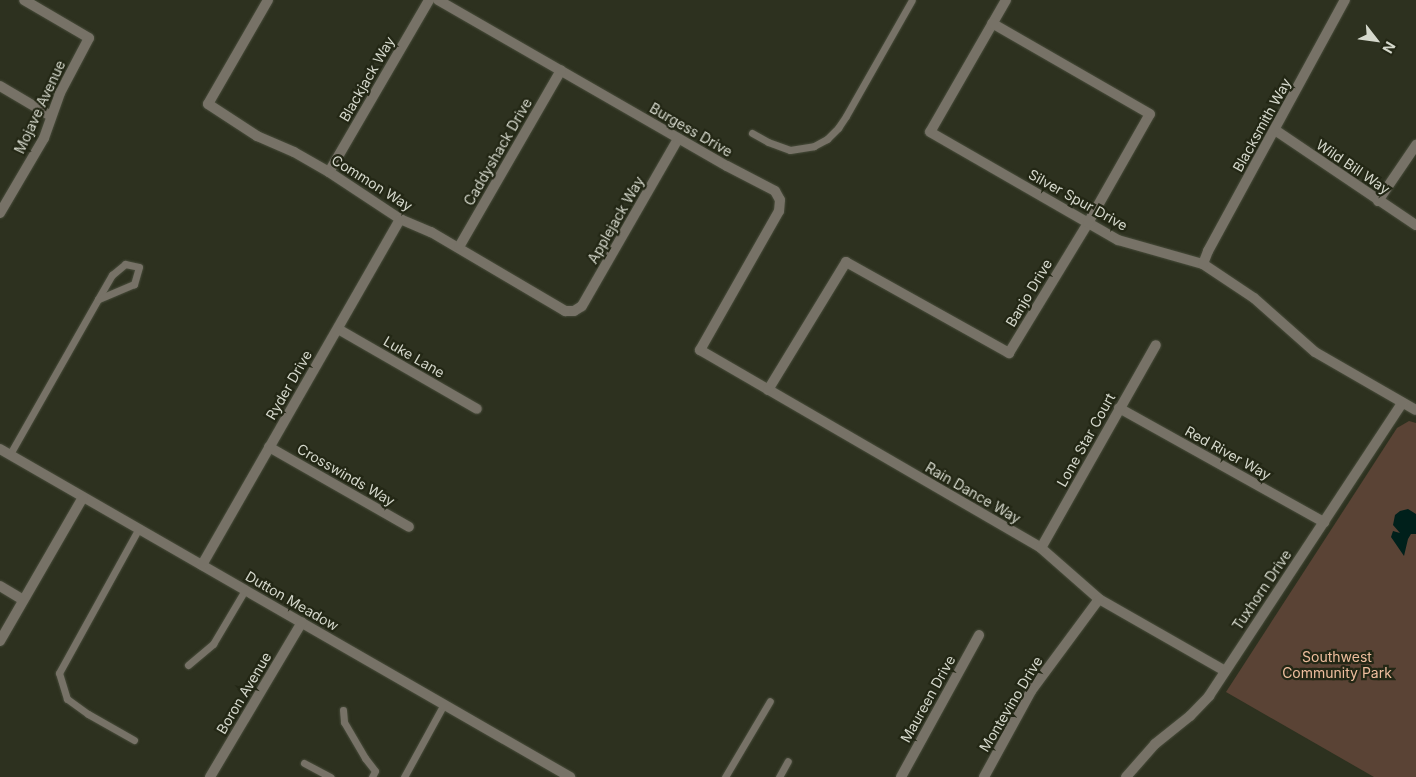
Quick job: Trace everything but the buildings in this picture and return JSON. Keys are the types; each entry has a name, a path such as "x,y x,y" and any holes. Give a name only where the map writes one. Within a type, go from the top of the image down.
{"street":[{"name":"Mojave Avenue","path":"0,213 44,138 60,93 89,38 24,0"},
{"name":"Common Way","path":"268,0 208,104 257,136 294,152 330,172 400,219 432,232 556,308 574,311"},
{"name":"Blackjack Way","path":"330,172 429,0"},
{"name":"Burgess Drive","path":"438,0 678,139 768,186 774,191 780,200 779,212 774,223 700,350"},
{"path":"992,23 1006,0"},
{"name":"Blacksmith Way","path":"1203,264 1208,251 1345,0"},
{"name":"Silver Spur Drive","path":"992,23 930,132 1118,240 1203,264 1254,298 1315,352 1416,410"},
{"name":"Banjo Drive","path":"768,390 846,262 1009,353 1088,223 1150,114 992,23"},
{"name":"Caddyshack Drive","path":"459,248 561,70"},
{"path":"0,86 51,116"},
{"name":"Wild Bill Way","path":"1275,130 1416,225"},
{"name":"Applejack Way","path":"574,311 582,306 678,139"},
{"path":"1378,201 1416,145"},
{"name":"Ryder Drive","path":"202,565 400,219"},
{"name":"Luke Lane","path":"338,329 477,409"},
{"name":"Lone Star Court","path":"1041,548 1156,345"},
{"name":"Rain Dance Way","path":"700,350 1041,548 1099,599 1225,671"},
{"name":"Tuxhorn Drive","path":"1126,777 1155,744 1190,716 1209,696 1402,403"},
{"name":"Red River Way","path":"1119,408 1324,522"},
{"name":"Crosswinds Way","path":"269,447 409,527"},
{"name":"Dutton Meadow","path":"0,449 567,776"},
{"path":"0,641 83,496"},
{"path":"0,586 23,600"},
{"name":"Montevino Drive","path":"984,777 1032,690 1099,599"},
{"name":"Boron Avenue","path":"210,777 302,622"},
{"name":"Maureen Drive","path":"901,777 980,635"}],"lane":[{"path":"752,133 768,142 790,150 814,146 838,128 873,61 912,0"},
{"path":"10,454 98,299 112,275 125,264 139,267 134,284 98,299"},
{"path":"134,740 88,714 67,699 59,673 139,528"},
{"path":"188,665 213,644 245,590"},
{"path":"725,777 770,700"},
{"path":"404,777 444,704"},
{"path":"343,710 344,722 364,758 375,771 372,777"},
{"path":"779,777 788,761"},
{"path":"304,763 330,777"}],"green space":[{"name":"Southwest Community Park","path":"1409,421 1416,423 1416,777 1374,777 1226,692 1397,428"}],"water":[{"path":"1408,509 1416,514 1416,534 1411,534 1408,539 1404,556 1391,537 1393,531 1400,533 1393,525 1395,515 1400,511"}]}
